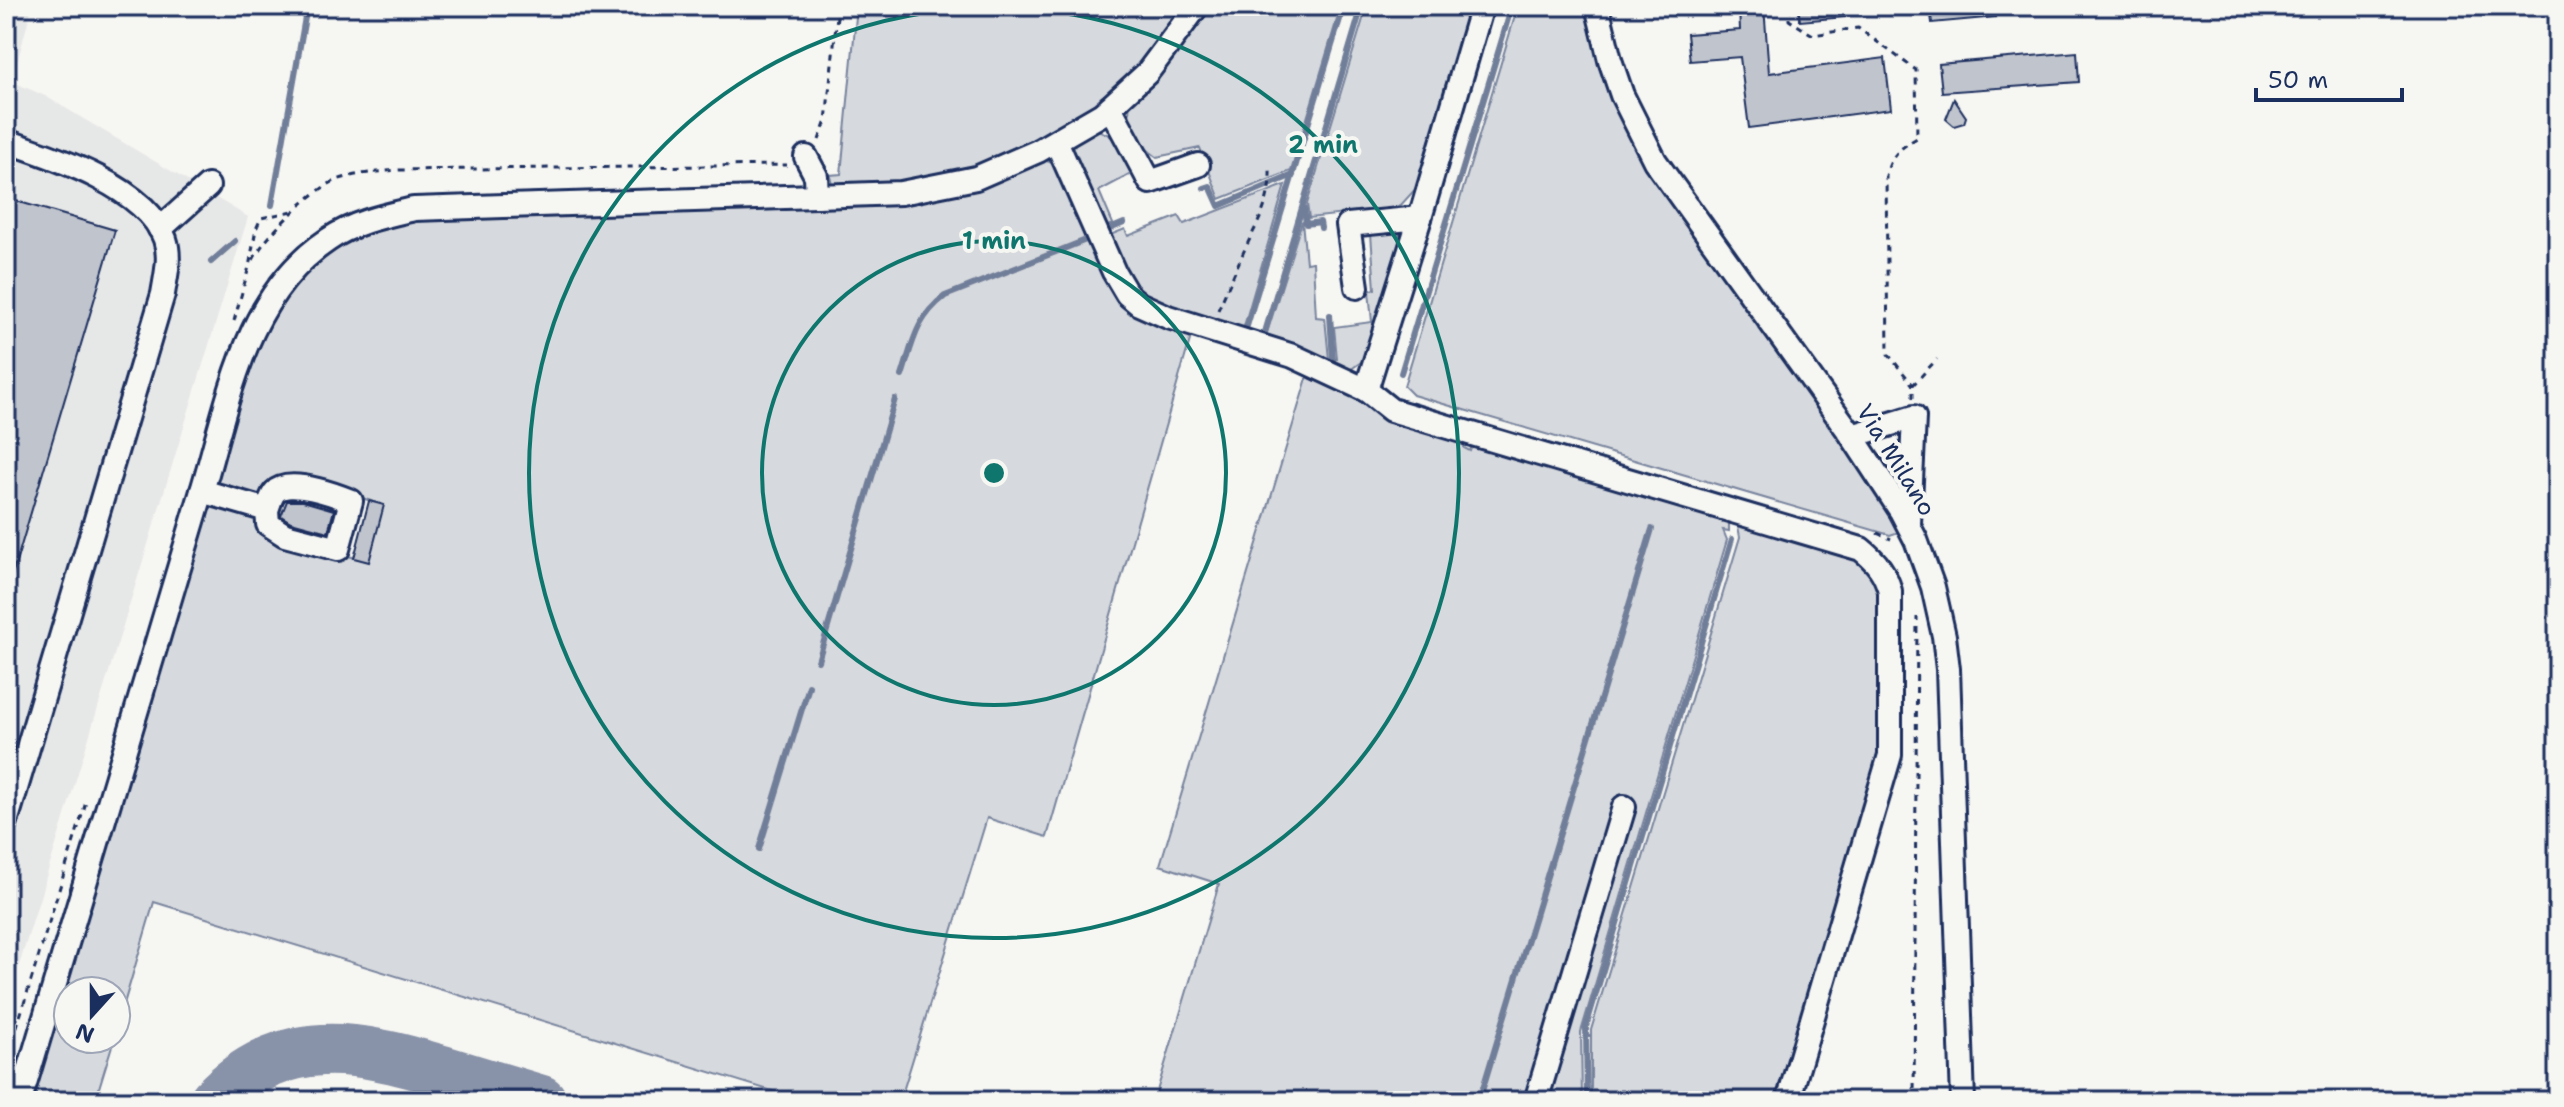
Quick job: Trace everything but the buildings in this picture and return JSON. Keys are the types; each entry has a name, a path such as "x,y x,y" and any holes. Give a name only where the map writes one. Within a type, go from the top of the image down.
{"street":[{"path":"20,1101 241,358 250,333 288,273 329,239 376,217 414,209 901,193 942,186 1007,166 1056,141 1110,107 1147,73 1197,6"},
{"path":"1366,390 1482,6"},
{"name":"Via Milano","path":"1597,6 1622,95 1655,161 1852,436 1909,525 1925,564 1937,603 1948,669 1963,1101"},
{"path":"1110,107 1150,182 1198,165"},
{"path":"6,141 86,172 134,199 160,229 166,242 168,263 163,294 6,822"},
{"path":"1056,141 1114,272 1127,294 1139,304 1168,317 1293,356 1366,390 1391,410 1861,549 1885,574 1890,591 1890,755 1788,1101"},
{"path":"806,157 816,176 817,196"},
{"path":"160,229 208,186"},
{"path":"1357,287 1348,225 1420,218"},
{"path":"1852,436 1914,417 1909,525"},
{"path":"202,491 267,510"},
{"path":"1536,1101 1624,807"}],"path":[{"path":"293,211 261,218 249,267 259,248 293,211 335,181 361,174 399,170 793,165 814,151 826,121 838,6"},
{"path":"1789,6 1789,20 1813,35 1858,28 1916,70 1917,138 1901,148 1889,161 1886,176 1888,354 1913,385 1914,417"},
{"path":"1210,329 1246,247 1262,220 1269,194 1270,168"},
{"path":"1913,385 1937,359"},
{"path":"1874,532 1889,536 1896,548"},
{"path":"1914,1101 1917,615"}],"shaded area":[{"path":"6,6 32,6 14,74 6,71"},
{"path":"857,6 1190,6 1183,19 1111,98 1044,140 964,174 911,184 833,189 830,175 841,174"},
{"path":"1207,6 1341,6 1291,171 1220,199 1200,148 1157,157 1135,133 1129,110 1130,102"},
{"path":"1367,6 1473,6 1419,185 1401,205 1390,209 1309,218 1307,204"},
{"path":"1518,6 1589,6 1604,64 1891,511 1899,532 1890,535 1413,395 1404,386"},
{"path":"6,79 45,96 248,217 6,1008"},
{"path":"1093,129 1115,139 1133,173 1099,191 1113,224 1102,228 1073,160 1077,141"},
{"path":"1044,160 1055,164 1107,269 1192,333 1047,837 987,818 900,1101 805,1101 154,902 132,977 65,975 205,509 218,502 243,508 261,521 260,534 368,561 383,505 323,485 274,478 264,500 218,486 213,476 240,385 264,327 299,275 322,253 394,220 881,202"},
{"path":"1285,185 1242,333 1165,311 1132,290 1105,237 1125,229 1128,236 1179,216 1184,224"},
{"path":"1302,221 1306,263 1313,262 1316,317 1325,318 1329,359 1337,359 1334,327 1372,322 1369,291 1375,289 1371,234 1376,229 1397,230 1402,242 1368,357 1350,370 1339,370 1260,338 1261,331 1267,333"},
{"path":"1310,368 1359,402 1467,436 1464,448 1470,451 1474,440 1724,515 1729,523 1729,531 1723,530 1727,540 1581,1032 1582,1101 1154,1101 1219,884 1160,865"},
{"path":"1737,520 1830,546 1862,560 1874,571 1882,603 1880,757 1780,1101 1591,1101 1591,1030 1740,537"},
{"path":"52,1018 52,1055 109,1055 95,1101 27,1101"}],"waterway":[{"path":"272,205 307,6"},
{"path":"1247,326 1344,6"},
{"path":"1265,332 1362,6"},
{"path":"1401,373 1512,6"},
{"path":"1204,188 1210,186 1219,206 1293,175"},
{"path":"1304,208 1306,224 1320,222 1321,228"},
{"path":"1105,231 1124,223"},
{"path":"902,376 922,322 945,296 1091,238"},
{"path":"211,262 235,241"},
{"path":"1330,315 1333,360"},
{"path":"818,661 895,399"},
{"path":"1479,1101 1652,529"},
{"path":"1587,1101 1586,1027 1732,539"},
{"path":"759,849 809,686"}],"taxiway":[{"path":"215,1101 241,1078 267,1063 322,1050 381,1055 541,1101"}]}
